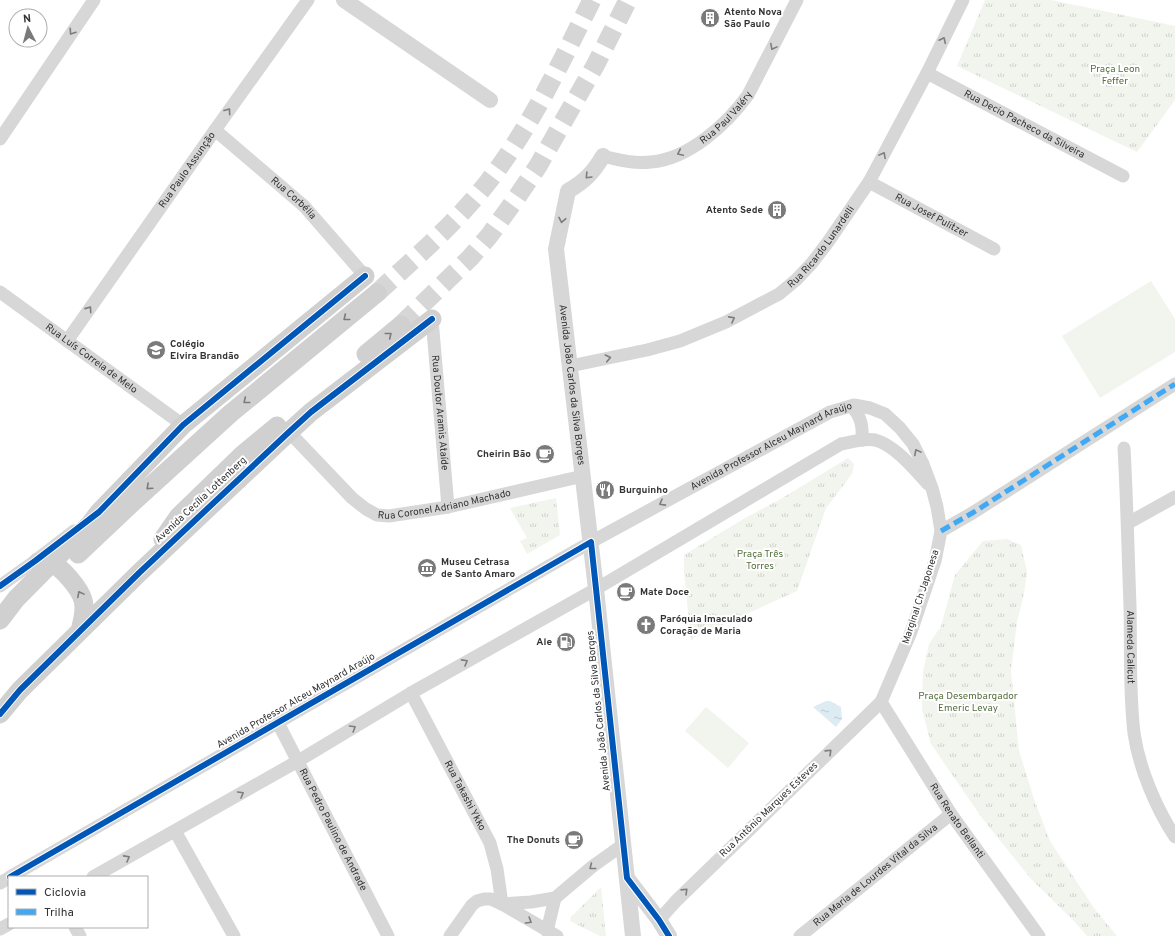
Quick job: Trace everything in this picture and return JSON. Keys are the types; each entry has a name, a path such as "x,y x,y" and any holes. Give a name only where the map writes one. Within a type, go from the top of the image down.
{"main road":[{"path":"0,620 16,599 48,564 90,524 99,512 183,425 365,276"},
{"path":"48,564 68,562 231,413 376,293"},
{"name":"Avenida Cecília Lottenberg","path":"0,714 20,690 139,573 310,412 432,318"},
{"path":"139,573 179,516 242,455 401,325"},
{"path":"48,564 71,580 84,601 84,614 80,631"}],"street":[{"path":"0,139 94,0"},
{"name":"Rua Paulo Assunção","path":"67,341 308,0"},
{"path":"344,0 490,100"},
{"name":"Rua Paul Valéry","path":"603,156 634,163 653,162 671,158 690,149 706,138 738,109 748,95 797,0"},
{"name":"Rua Ricardo Lunardelli","path":"570,366 647,350 680,340 726,322 779,294 796,280 812,263 828,242 869,182 963,0"},
{"name":"Rua Decio Pacheco da Silveira","path":"926,73 1123,176"},
{"name":"Rua Corbélia","path":"215,130 304,206 365,276"},
{"name":"Avenida João Carlos da Silva Borges","path":"603,156 594,170 582,182 568,191 556,249 591,542 633,936"},
{"name":"Rua Josef Pulitzer","path":"869,182 994,249"},
{"name":"Rua Luís Correia de Melo","path":"0,292 183,425"},
{"name":"Rua Doutor Aramis Ataíde","path":"432,318 448,507"},
{"path":"942,531 1175,384"},
{"path":"851,406 860,417 863,432 862,440"},
{"name":"Avenida Professor Alceu Maynard Araújo","path":"12,876 591,542 830,412 851,406 870,408 885,414 913,444 923,464 932,488"},
{"name":"Rua Coronel Adriano Machado","path":"289,432 352,498 366,509 377,515 389,516 448,507 583,476"},
{"path":"895,451 907,437"},
{"path":"96,876 298,761 411,692 596,589 841,444 862,440 876,440 895,451 932,488"},
{"name":"Alameda Calicut","path":"1124,448 1128,523 1134,734 1144,773 1162,818 1175,837"},
{"name":"Marginal Ch Japonesa","path":"881,702 911,632 935,561 942,531 932,488"},
{"path":"1128,523 1175,497"},
{"path":"0,586 48,564"},
{"name":"Rua Takashi Ykko","path":"411,692 490,843 497,869 502,904"},
{"name":"Rua Renato Bellanti","path":"881,702 951,814 1038,936"},
{"name":"Rua Antônio Marques Esteves","path":"659,920 676,901 881,702"},
{"name":"Rua Pedro Paulino de Andrade","path":"278,723 388,936"},
{"name":"Rua Maria de Lourdes Vital da Silva","path":"800,936 951,814"},
{"path":"175,831 234,936"},
{"path":"502,904 531,902 554,898 593,866 624,844"},
{"path":"627,878 659,920 669,936"},
{"path":"450,936 472,905 477,901 484,899 491,899 502,904 552,933 554,898"}],"green space":[{"name":"Praça Leon Feffer","path":"985,0 1051,0 1175,26 1175,100 1137,152 957,66"},
{"path":"1151,281 1175,319 1175,352 1100,398 1062,336"},
{"name":"Praça Três Torres","path":"848,458 854,464 852,474 826,508 797,591 695,637 691,641 684,572 684,555"},
{"path":"556,498 560,535 527,554 520,541 527,538 510,508"},
{"name":"Praça Desembargador Emeric Levay","path":"1007,539 1021,545 1027,572 1024,594 1017,622 1011,671 1019,751 1034,799 1050,841 1094,908 1117,936 1087,936 1073,920 1031,879 982,818 931,744 922,709 923,672 929,644 941,626 955,575 983,541"},
{"path":"706,707 749,743 728,768 685,731"},
{"path":"601,887 606,936 600,936 570,921 571,917"}],"water":[{"path":"826,701 830,701 841,707 842,719 836,727 813,707"}],"tunnel":[{"path":"377,293 435,240 462,212 476,197 504,161 532,117 592,0"},
{"path":"401,325 470,258 489,236 515,200 538,166 596,64 628,0"}],"marked path":[{"path":"941,531 974,512 1175,384"}],"cycle path":[{"path":"0,586 99,512 183,425 365,276"},
{"path":"0,714 20,690 139,573 289,432 311,412 432,319"},
{"path":"12,876 591,542 627,878 659,920 669,936"}],"place":[{"name":"Atento Nova São Paulo","path":"710,18"},
{"name":"Atento Sede","path":"777,210"},
{"name":"Colégio Elvira Brandão","path":"156,350"},
{"name":"Cheirin Bão","path":"545,454"},
{"name":"Burguinho","path":"605,490"},
{"name":"Museu Cetrasa de Santo Amaro","path":"427,568"},
{"name":"Mate Doce","path":"626,592"},
{"name":"Paróquia Imaculado Coração de Maria","path":"646,625"},
{"name":"Ale","path":"566,642"},
{"name":"The Donuts","path":"574,840"}]}
